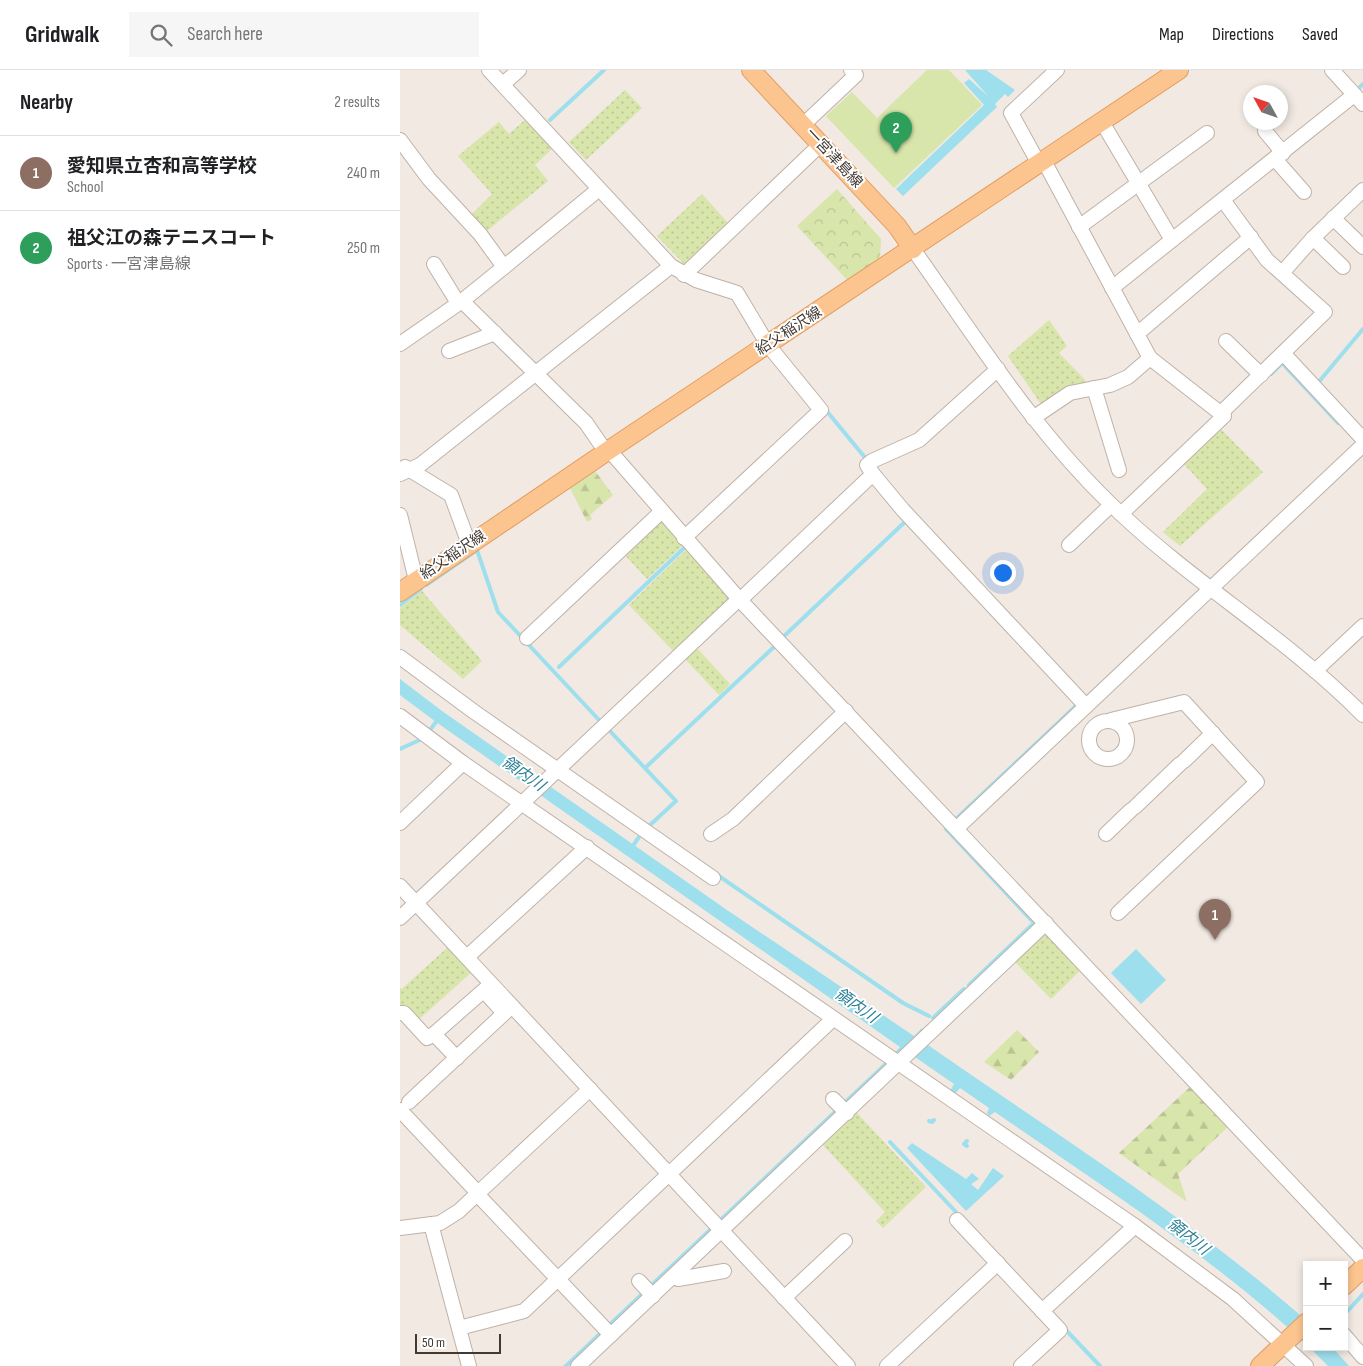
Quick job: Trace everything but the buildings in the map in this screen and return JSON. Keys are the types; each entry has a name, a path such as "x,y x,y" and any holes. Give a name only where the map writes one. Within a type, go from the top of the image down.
{"main road":[{"name":"一宮津島線","path":"751,70 897,226 913,249"},
{"name":"給父稲沢線","path":"400,592 607,451 1180,70"},
{"path":"1348,1282 1363,1268"},
{"path":"1260,1366 1303,1326"}],"street":[{"path":"489,70 671,266 684,274 737,293 768,345 821,410 684,538"},
{"path":"503,84 519,70"},
{"path":"803,125 856,75 851,70"},
{"path":"1058,70 1011,113 1080,227 1150,358 1224,416 1116,510 1069,545"},
{"path":"1112,288 1279,156 1359,100 1332,70"},
{"path":"1102,122 1172,240"},
{"path":"1265,131 1279,156 1304,192"},
{"path":"1080,227 1206,133"},
{"path":"400,140 429,179 480,234 504,266"},
{"path":"684,274 821,144"},
{"path":"400,344 460,302 599,189"},
{"path":"1282,274 1313,238 1363,190"},
{"path":"1221,414 1325,312 1267,260 1223,200"},
{"path":"1334,218 1363,246"},
{"path":"1137,334 1250,237"},
{"path":"1313,238 1342,267"},
{"path":"913,249 1033,418 1069,461 1116,510 1158,548 1258,623 1363,715"},
{"path":"434,264 460,302 537,373 586,423 607,451 739,599 1363,1260"},
{"path":"403,469 420,465 671,266"},
{"path":"449,351 495,333"},
{"path":"1226,341 1260,375"},
{"path":"1283,353 1363,439"},
{"path":"1033,418 1070,393 1110,384 1128,377 1150,358"},
{"path":"998,369 918,440 867,465 903,510 1084,708 1096,724"},
{"path":"1094,388 1120,470"},
{"path":"957,828 1363,445"},
{"path":"403,469 451,495 473,542"},
{"path":"400,918 603,728 606,722 873,474"},
{"path":"450,484 459,490 473,542"},
{"path":"527,638 662,512"},
{"path":"400,515 403,535 416,580"},
{"path":"1315,671 1363,626"},
{"path":"400,657 556,770 713,878"},
{"path":"1111,720 1124,730 1127,740 1124,751 1110,759 1099,757 1091,750 1089,734 1096,724 1111,720 1184,702 1257,782 1118,913"},
{"path":"711,834 733,819 846,711"},
{"path":"400,716 463,763 523,802 833,1019 1135,1226 1233,1299 1306,1366"},
{"path":"1106,834 1213,733"},
{"path":"400,823 463,763"},
{"path":"466,957 587,847"},
{"path":"400,886 466,957 487,987 508,1010 590,1089 848,1366"},
{"path":"584,1364 607,1331 646,1289 675,1275 718,1226 841,1106 899,1063 1046,923"},
{"path":"400,1013 404,1013 427,1038 487,987"},
{"path":"508,1010 404,1106 478,1193 607,1331"},
{"path":"459,1328 524,1311 833,1019"},
{"path":"434,1034 457,1058"},
{"path":"400,1228 440,1223 459,1211 590,1089"},
{"path":"957,1220 1060,1330 1021,1366"},
{"path":"431,1224 469,1366"},
{"path":"1042,1311 1135,1226"},
{"path":"784,1298 845,1241"},
{"path":"887,1366 998,1263"},
{"path":"675,1275 678,1279 724,1271"},
{"path":"1348,1340 1363,1357"}],"green space":[{"path":"927,70 949,70 982,105 894,188 826,116 852,92 877,118"},
{"path":"625,90 642,108 586,160 569,142"},
{"path":"528,117 555,146 535,165 548,181 483,234 468,218 492,194 458,156 499,122 509,134"},
{"path":"837,189 881,239 880,259 848,281 797,226"},
{"path":"702,194 729,224 685,265 657,236"},
{"path":"1049,320 1067,346 1059,353 1090,385 1043,407 1008,356"},
{"path":"1219,427 1263,472 1180,546 1163,532 1207,489 1182,462"},
{"path":"595,471 613,495 590,515 592,519 587,522 570,488"},
{"path":"660,518 683,545 647,579 622,552"},
{"path":"687,549 733,598 675,653 629,605"},
{"path":"422,591 482,661 463,679 400,625 400,608"},
{"path":"696,647 730,684 719,695 684,658"},
{"path":"1048,932 1083,968 1051,999 1014,961 1042,933"},
{"path":"449,946 473,971 416,1022 400,1011 400,988 402,989"},
{"path":"1017,1030 1039,1052 1011,1080 984,1062"},
{"path":"1192,1085 1230,1125 1178,1174 1187,1202 1119,1153"},
{"path":"856,1112 926,1187 883,1228 876,1221 885,1212 822,1144"}],"water":[{"path":"965,70 986,70 1015,90 1008,97 1005,94 995,104 997,107 903,196 896,189 984,105 964,83 969,79 989,97"},
{"name":"領内川","path":"400,679 442,711 727,910 914,1036 922,1028 925,1043 1168,1211 1262,1283 1303,1318 1303,1341 1233,1281 1155,1223 995,1112 989,1116 987,1113 989,1108 960,1088 953,1096 949,1093 954,1084 912,1055 896,1057 893,1054 900,1047 400,695"},
{"path":"1136,949 1166,980 1141,1004 1111,973"},
{"path":"885,1062 888,1065 569,1366 563,1366"},
{"path":"912,1143 966,1179 972,1173 979,1179 971,1184 978,1190 993,1168 1004,1176 966,1211 907,1148"},
{"path":"1313,1351 1336,1351 1349,1366 1328,1366"}],"waterway":[{"path":"550,120 604,70"},
{"path":"1358,89 1363,84"},
{"path":"1317,384 1363,329"},
{"path":"1271,374 1282,363 1338,423"},
{"path":"825,409 867,460"},
{"path":"782,638 907,520"},
{"path":"559,667 684,548"},
{"path":"426,585 477,550 498,612 600,721"},
{"path":"400,605 421,589"},
{"path":"645,768 776,645"},
{"path":"957,818 1078,704"},
{"path":"430,730 439,718"},
{"path":"608,729 676,801 650,825"},
{"path":"400,749 422,739"},
{"path":"946,829 1034,923 969,985"},
{"path":"632,847 639,837"},
{"path":"716,874 903,1003 929,1016"},
{"path":"933,1018 964,989"},
{"path":"929,1121 932,1122 934,1120"},
{"path":"967,1141 964,1144 967,1146"},
{"path":"890,1142 956,1212"},
{"path":"1348,1311 1363,1294"},
{"path":"1064,1328 1100,1366"}],"place":[{"name":"祖父江の森テニスコート","path":"896,153"},
{"name":"愛知県立杏和高等学校","path":"1215,940"}]}
